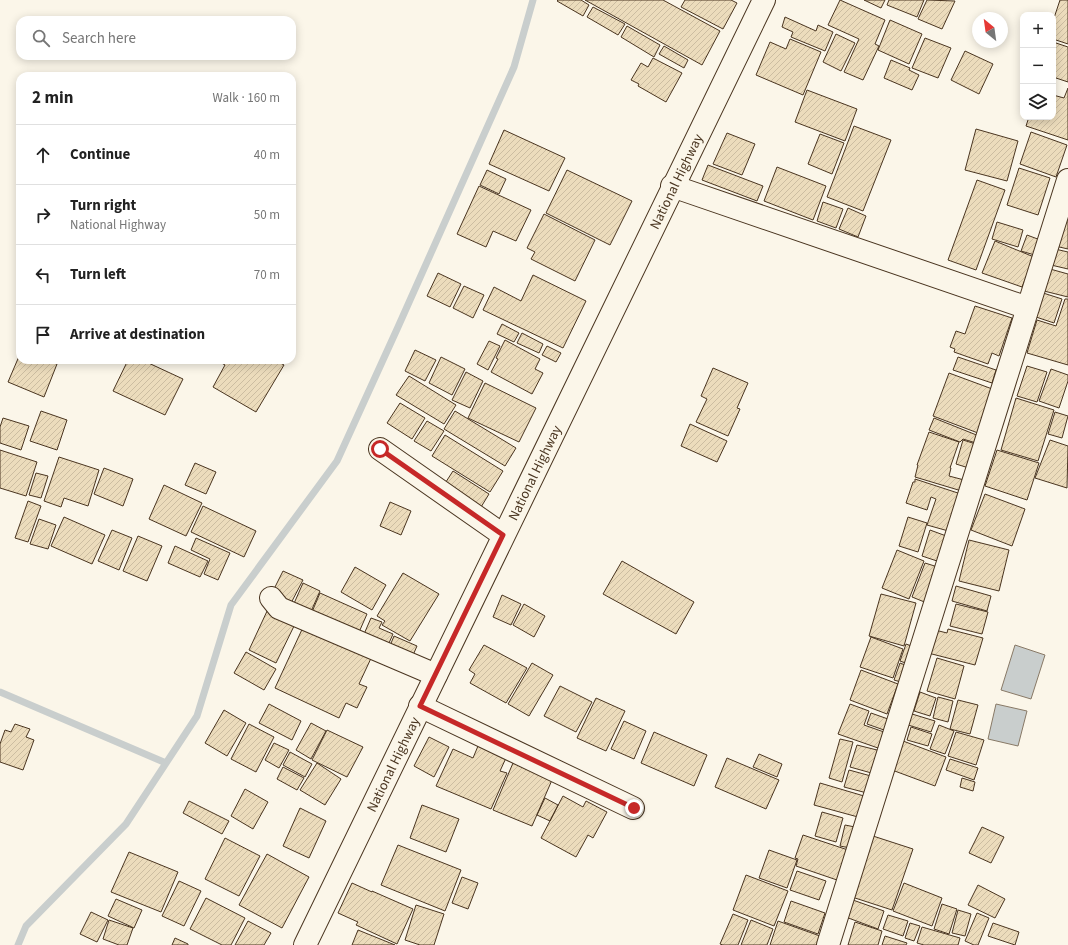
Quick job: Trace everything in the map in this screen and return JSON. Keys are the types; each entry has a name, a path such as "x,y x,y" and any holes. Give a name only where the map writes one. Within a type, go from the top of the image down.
{"street":[{"name":"National Highway","path":"305,945 672,186 764,0"},
{"path":"828,945 1068,180"},
{"path":"672,186 1028,308"},
{"path":"380,449 503,535"},
{"path":"270,598 279,608 436,676"},
{"path":"420,706 634,808"}],"shaded area":[{"path":"1015,645 1045,655 1031,699 1001,690"},
{"path":"996,704 1027,711 1018,746 988,739"}],"building":[{"path":"581,0 589,5 583,16 557,1"},
{"path":"585,0 663,0 720,31 702,65"},
{"path":"685,0 731,0 737,3 723,29 681,7"},
{"path":"840,0 885,20 875,44 879,46 863,80 844,72 859,39 828,25"},
{"path":"864,0 885,0 881,8"},
{"path":"889,0 924,0 917,17 887,5"},
{"path":"927,0 955,1 942,29 918,19"},
{"path":"1060,0 1068,0 1068,44 1056,40 1056,12"},
{"path":"593,7 625,24 618,35 587,17"},
{"path":"785,17 816,31 818,25 833,32 825,51 791,37 793,32 782,27"},
{"path":"890,20 922,34 909,64 878,50"},
{"path":"627,26 660,45 654,57 621,37"},
{"path":"836,34 855,43 841,71 823,62"},
{"path":"925,38 951,48 938,78 912,68"},
{"path":"790,39 821,52 803,95 756,75 770,42 786,49"},
{"path":"1056,43 1068,47 1068,82 1056,78"},
{"path":"664,46 688,60 684,68 659,54"},
{"path":"965,51 993,64 979,94 951,80"},
{"path":"653,58 682,73 666,102 638,86 639,84 631,80 641,63 648,67"},
{"path":"891,60 910,68 909,70 919,75 912,90 884,78"},
{"path":"1068,88 1068,140 1026,126 1028,120 1056,120 1056,96 1064,98"},
{"path":"807,90 857,109 845,141 795,122"},
{"path":"854,126 891,140 863,211 827,197"},
{"path":"976,129 1018,141 1007,181 965,170"},
{"path":"504,130 565,158 549,191 489,164"},
{"path":"1031,132 1067,145 1056,177 1020,164"},
{"path":"727,133 755,144 742,175 713,164"},
{"path":"820,134 844,143 832,174 808,164"},
{"path":"708,165 763,186 757,201 702,180"},
{"path":"777,167 826,186 813,220 764,201"},
{"path":"1019,168 1050,178 1038,215 1007,205"},
{"path":"487,170 506,179 499,194 480,185"},
{"path":"567,170 632,201 610,245 546,213"},
{"path":"977,180 1005,190 976,270 948,260"},
{"path":"479,186 531,210 516,241 493,231 486,247 457,234"},
{"path":"823,202 843,209 836,228 817,221"},
{"path":"848,208 866,216 858,237 839,229"},
{"path":"1068,211 1068,249 1055,246"},
{"path":"544,214 595,240 575,281 531,259 535,252 527,248"},
{"path":"997,222 1023,230 1018,247 992,239"},
{"path":"1027,235 1043,241 1038,256 1021,251"},
{"path":"995,241 1034,257 1022,287 982,273"},
{"path":"1055,249 1068,252 1068,269 1051,265"},
{"path":"1050,269 1068,274 1068,297 1044,291"},
{"path":"438,273 461,284 450,307 427,296"},
{"path":"533,275 586,301 563,348 483,310 494,287 521,301"},
{"path":"464,286 484,295 473,318 453,308"},
{"path":"1040,292 1062,299 1054,323 1033,316"},
{"path":"1065,299 1068,299 1068,365 1027,353 1037,320 1056,326"},
{"path":"975,306 1012,318 999,356 992,353 988,364 954,352 955,349 950,347 956,331 965,334"},
{"path":"502,324 519,333 514,342 497,334"},
{"path":"522,333 543,344 539,353 517,343"},
{"path":"505,340 540,359 535,369 543,373 532,394 491,372 498,359 496,358"},
{"path":"489,341 500,346 488,370 477,364"},
{"path":"547,346 561,353 556,362 542,355"},
{"path":"415,350 436,360 425,381 405,371"},
{"path":"441,357 465,369 452,395 429,383"},
{"path":"958,357 996,370 992,383 953,370"},
{"path":"16,363 57,364 44,397 8,382"},
{"path":"126,364 151,364 183,379 165,415 113,391"},
{"path":"223,364 284,365 256,412 213,387 225,365"},
{"path":"1027,366 1047,372 1037,402 1017,396"},
{"path":"713,368 748,383 737,408 740,409 728,436 696,422 707,399 701,396"},
{"path":"1051,369 1068,375 1068,381 1059,408 1039,401"},
{"path":"466,372 483,381 470,408 452,400"},
{"path":"949,373 995,390 978,433 933,416"},
{"path":"409,376 456,405 444,424 396,395"},
{"path":"485,383 536,408 519,442 468,418"},
{"path":"1016,398 1054,410 1038,461 1001,450"},
{"path":"400,403 425,418 412,439 387,423"},
{"path":"41,411 67,420 57,450 30,441"},
{"path":"455,411 516,448 505,466 444,429"},
{"path":"1055,412 1068,416 1062,438 1048,434"},
{"path":"3,418 29,426 21,450 0,443 0,427"},
{"path":"934,418 979,436 976,443 963,439 960,442 929,430"},
{"path":"427,421 444,431 431,451 414,441"},
{"path":"690,424 727,441 717,462 681,446"},
{"path":"929,432 959,442 950,468 949,476 968,481 965,492 915,477 917,465"},
{"path":"445,435 503,471 490,492 432,456"},
{"path":"963,440 979,445 972,469 956,464"},
{"path":"1050,440 1068,446 1067,488 1035,478"},
{"path":"0,450 37,462 26,496 0,488"},
{"path":"997,450 1039,463 1027,500 985,486"},
{"path":"59,457 99,470 88,506 64,498 61,507 44,501"},
{"path":"195,463 216,472 206,494 185,485"},
{"path":"104,468 133,479 123,506 94,494"},
{"path":"453,471 489,494 478,512 442,488"},
{"path":"36,473 48,476 41,498 29,495"},
{"path":"915,479 964,495 952,532 927,525 936,499 931,497 927,510 906,503"},
{"path":"164,485 202,503 186,536 149,519"},
{"path":"985,494 1025,509 1012,546 971,530"},
{"path":"28,501 41,506 28,542 15,538"},
{"path":"390,502 411,511 401,535 380,526"},
{"path":"203,506 256,531 244,557 191,532"},
{"path":"64,517 105,535 92,564 51,546"},
{"path":"908,517 927,523 918,552 899,546"},
{"path":"39,519 56,525 48,549 30,544"},
{"path":"112,530 132,538 119,570 98,561"},
{"path":"930,530 949,537 940,562 922,556"},
{"path":"138,536 162,546 147,581 123,571"},
{"path":"196,538 230,553 218,580 204,574 210,559 191,550"},
{"path":"969,540 1009,550 999,591 959,581"},
{"path":"175,546 208,561 200,577 168,563"},
{"path":"897,550 924,561 909,599 882,588"},
{"path":"622,561 694,602 676,634 603,594"},
{"path":"925,563 941,568 927,603 912,597"},
{"path":"355,567 386,585 372,610 341,592"},
{"path":"283,571 303,580 290,605 271,595"},
{"path":"403,573 439,594 410,641 382,625 385,621 377,616"},
{"path":"303,583 320,591 309,616 292,608"},
{"path":"956,586 991,596 987,611 952,601"},
{"path":"320,593 367,614 356,639 309,619"},
{"path":"881,594 916,603 904,646 869,636"},
{"path":"502,595 521,604 511,625 493,617"},
{"path":"524,604 545,616 534,637 513,625"},
{"path":"956,604 988,612 982,634 950,626"},
{"path":"268,609 296,622 276,663 249,650"},
{"path":"371,618 382,622 379,628 393,634 385,652 361,641"},
{"path":"305,623 373,654 359,684 367,687 357,708 346,703 339,718 275,688"},
{"path":"948,629 983,638 975,665 928,653 935,630 947,633"},
{"path":"394,636 417,646 410,662 387,653"},
{"path":"871,637 903,649 893,678 860,667"},
{"path":"906,644 917,648 911,665 900,661"},
{"path":"484,645 527,668 506,703 470,683 475,674 469,670"},
{"path":"246,652 276,669 264,690 234,673"},
{"path":"937,658 964,666 955,699 927,691"},
{"path":"532,663 553,675 529,716 508,704"},
{"path":"900,663 910,667 904,683 894,680"},
{"path":"861,670 898,684 887,714 850,700"},
{"path":"560,686 592,702 576,732 544,716"},
{"path":"920,692 936,698 930,716 914,711"},
{"path":"938,697 953,701 948,722 933,718"},
{"path":"596,698 625,711 606,751 577,738"},
{"path":"958,700 978,705 970,734 950,729"},
{"path":"269,704 301,721 292,740 259,723"},
{"path":"850,704 869,711 864,725 884,732 878,748 838,734"},
{"path":"224,710 246,723 227,756 205,743"},
{"path":"871,713 888,719 884,730 867,724"},
{"path":"912,714 935,721 931,732 908,725"},
{"path":"624,721 646,731 634,759 611,749"},
{"path":"311,723 326,731 311,759 296,750"},
{"path":"15,724 30,729 26,737 34,740 23,770 0,762 0,744 5,730 11,732"},
{"path":"249,724 274,737 256,772 231,759"},
{"path":"939,725 954,731 945,754 930,749"},
{"path":"911,727 932,734 928,746 907,740"},
{"path":"327,730 363,747 347,777 312,760"},
{"path":"654,732 707,755 694,786 641,763"},
{"path":"956,732 984,740 976,765 948,756"},
{"path":"429,737 449,747 434,777 414,766"},
{"path":"840,739 853,742 842,782 829,778"},
{"path":"903,741 946,757 935,786 892,770"},
{"path":"274,743 289,750 279,768 265,760"},
{"path":"857,745 881,751 875,774 850,767"},
{"path":"478,746 506,758 500,771 507,773 491,809 436,786 453,749 473,758"},
{"path":"290,752 312,764 305,777 283,765"},
{"path":"759,754 782,764 777,777 753,767"},
{"path":"727,758 779,780 766,809 715,787"},
{"path":"950,759 978,768 974,780 946,770"},
{"path":"317,763 341,779 325,805 300,790"},
{"path":"513,763 552,780 532,826 493,810"},
{"path":"283,767 304,778 297,790 277,779"},
{"path":"849,770 871,776 867,793 844,787"},
{"path":"962,778 975,782 973,791 960,787"},
{"path":"820,783 864,796 858,817 814,805"},
{"path":"245,789 268,802 253,829 231,816"},
{"path":"563,796 583,807 586,801 607,812 593,838 588,835 576,857 541,838"},
{"path":"545,798 558,805 550,821 537,815"},
{"path":"189,801 229,821 222,834 183,813"},
{"path":"422,805 459,819 446,852 410,838"},
{"path":"300,808 326,821 309,858 283,846"},
{"path":"822,812 843,818 836,842 815,836"},
{"path":"845,825 855,827 850,848 840,846"},
{"path":"982,827 1004,837 991,863 969,853"},
{"path":"803,835 848,850 837,880 796,866 798,859 795,858"},
{"path":"873,836 913,849 892,910 852,897"},
{"path":"225,838 260,856 239,896 205,879"},
{"path":"398,845 461,870 445,911 381,885"},
{"path":"769,850 797,860 787,888 759,878"},
{"path":"129,852 178,872 161,912 111,892"},
{"path":"267,854 309,877 282,928 239,905"},
{"path":"797,871 826,881 819,900 790,890"},
{"path":"746,875 788,891 774,926 733,910"},
{"path":"462,877 478,883 468,909 452,903"},
{"path":"179,881 201,891 184,926 162,916"},
{"path":"352,883 413,909 397,944 356,925 358,922 338,913"},
{"path":"904,883 942,898 932,926 893,911"},
{"path":"978,885 1005,899 995,918 968,905"},
{"path":"206,898 245,918 231,945 222,945 190,929"},
{"path":"116,899 142,910 134,928 108,916"},
{"path":"850,899 884,911 878,929 843,916"},
{"path":"791,901 825,913 818,934 784,922"},
{"path":"942,904 957,909 949,934 934,929"},
{"path":"416,905 444,914 434,945 420,945 405,940"},
{"path":"958,910 971,914 965,936 952,933"},
{"path":"91,912 108,920 97,942 80,934"},
{"path":"977,913 989,918 978,945 974,945 965,941"},
{"path":"733,914 748,920 738,945 720,944"},
{"path":"888,915 908,921 903,936 883,929"},
{"path":"109,920 133,928 127,945 119,945 103,939"},
{"path":"751,920 773,929 767,945 741,945"},
{"path":"248,921 271,933 264,945 235,945"},
{"path":"778,921 820,936 817,945 770,945"},
{"path":"855,922 882,931 878,945 848,945"},
{"path":"910,923 920,926 914,941 905,938"},
{"path":"993,923 1019,932 1015,945 988,936"},
{"path":"922,927 960,938 958,945 924,945 917,943"},
{"path":"358,930 395,945 352,945"},
{"path":"885,936 907,943 906,945 882,945"},
{"path":"175,938 188,944 188,945 172,945"}],"waterway":[{"path":"18,945 26,926 126,824 197,716 231,605 337,461 514,67 533,0"},
{"path":"0,692 166,763"}],"route":[{"path":"380,449 503,535 436,676 420,706 634,808"}]}
